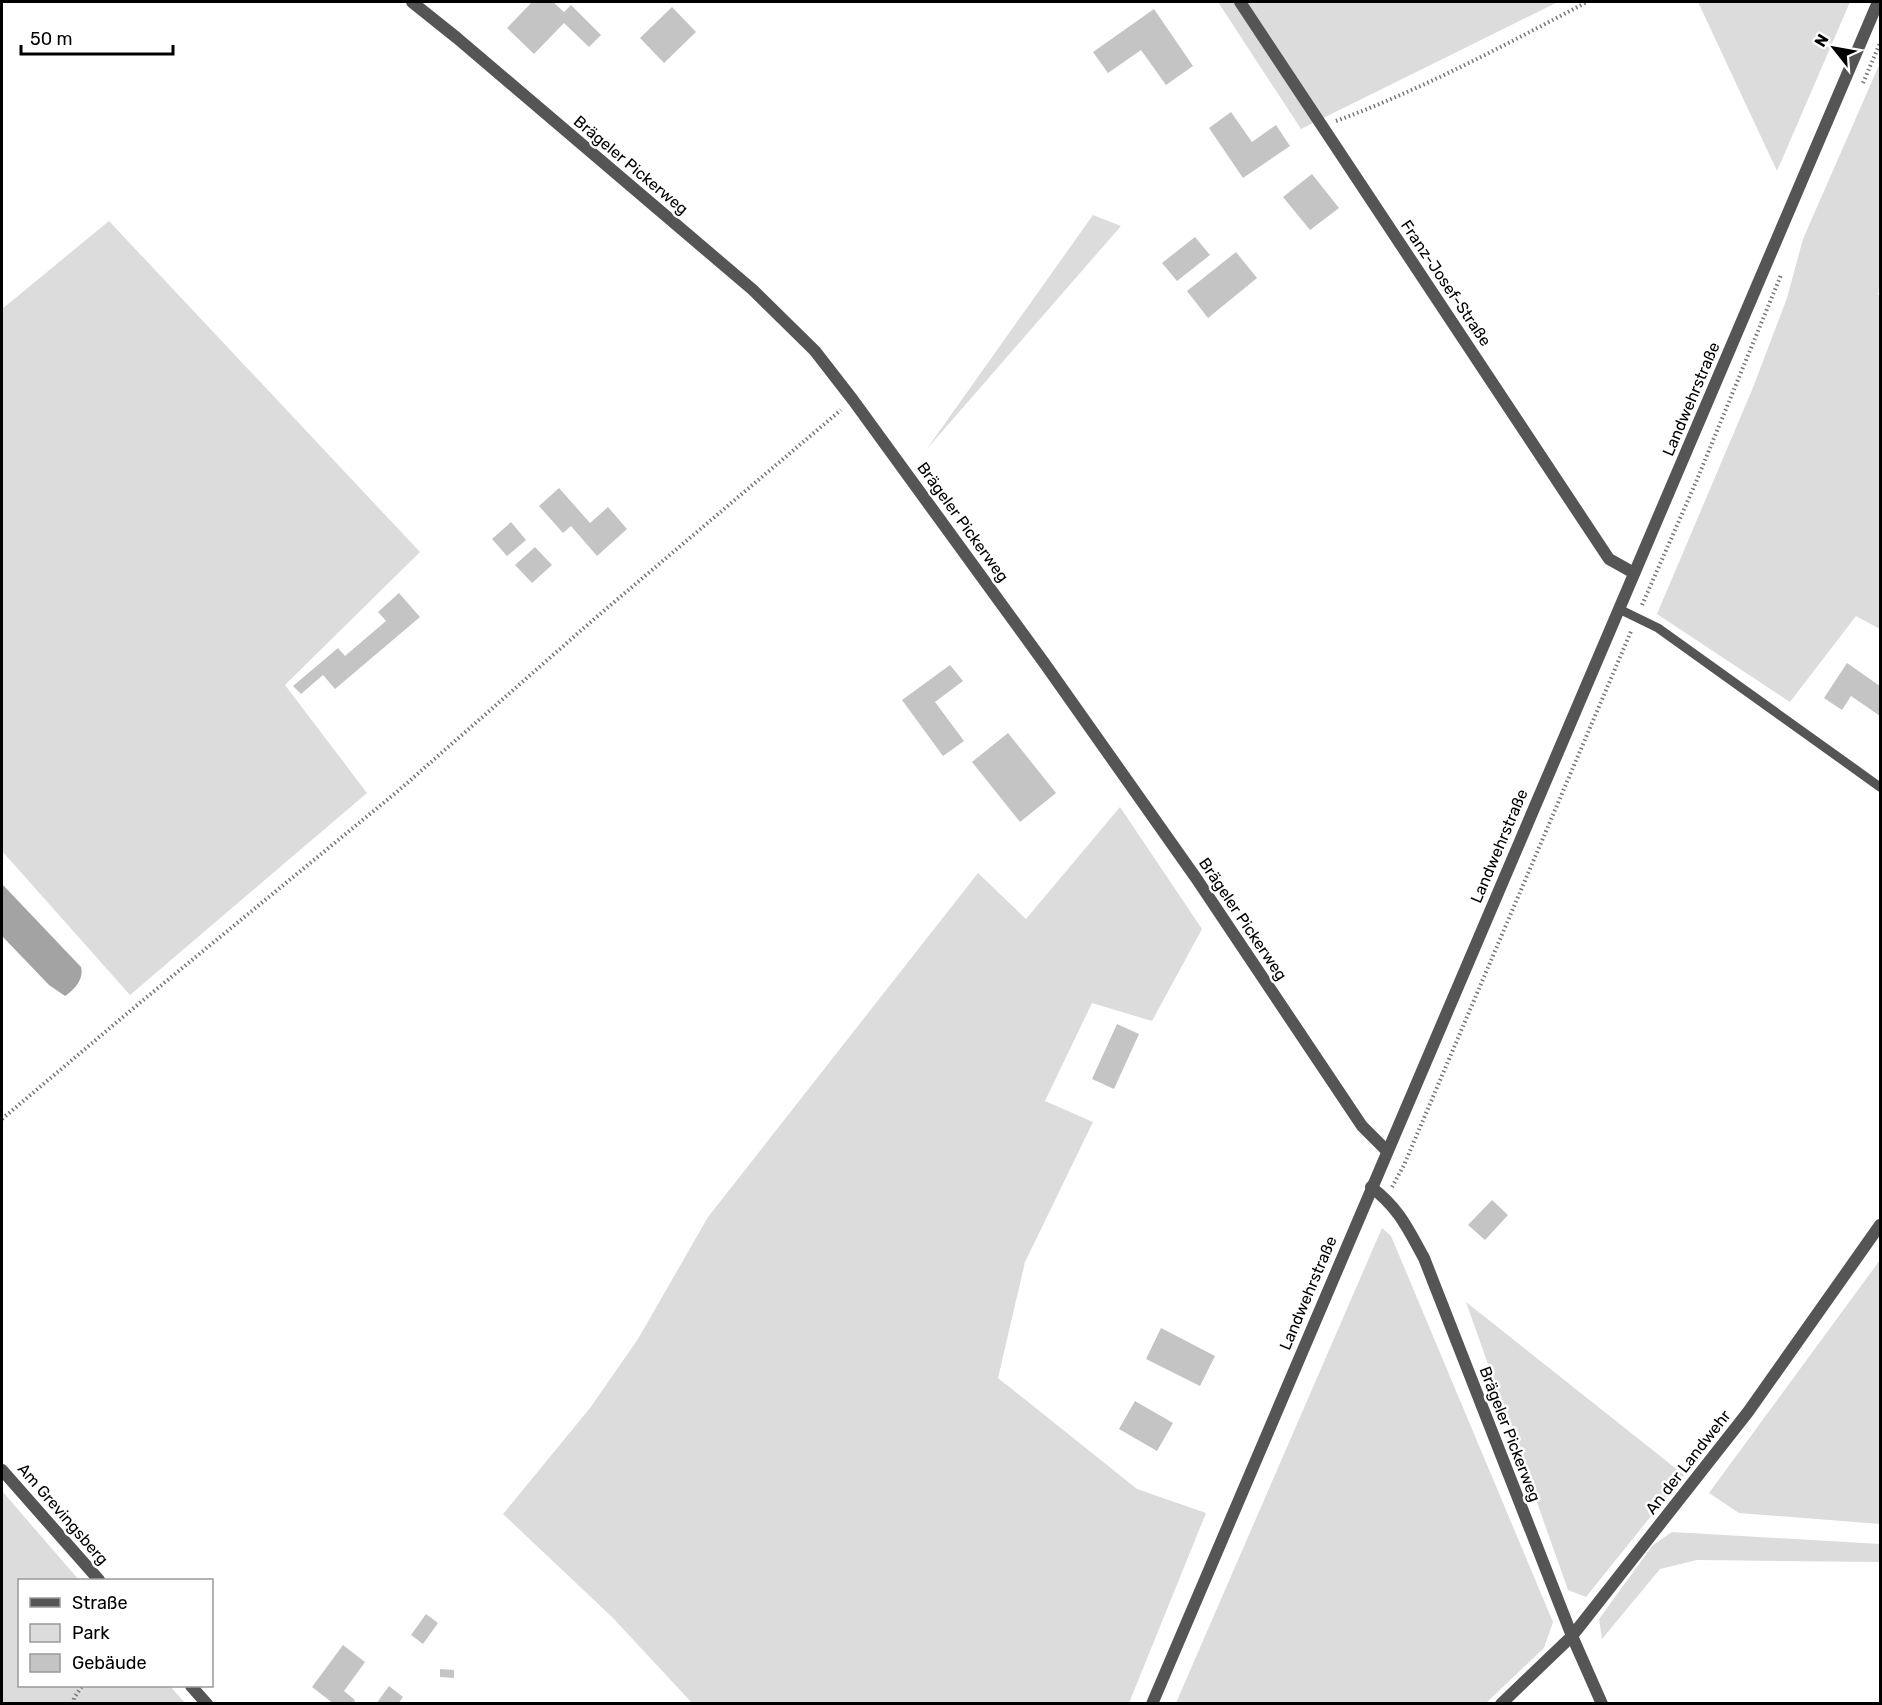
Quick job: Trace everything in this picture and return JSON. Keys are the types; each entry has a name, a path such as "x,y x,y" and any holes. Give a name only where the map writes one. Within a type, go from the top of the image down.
{"street":[{"name":"Brägeler Pickerweg","path":"412,2 753,290 815,351 854,400 1196,878 1362,1126 1387,1151"},
{"name":"Franz-Josef-Straße","path":"1240,2 1609,559 1634,573"},
{"name":"Landwehrstraße","path":"1152,1704 1878,2"},
{"name":"Brägeler Pickerweg","path":"1371,1187 1399,1212 1424,1258 1572,1636 1602,1704"},
{"name":"An der Landwehr","path":"1501,1704 1572,1636 1748,1412 1881,1225"},
{"name":"Am Grevingsberg","path":"2,1470 93,1578"},
{"path":"192,1687 207,1704"}],"lane":[{"path":"1619,609 1658,628 1881,787"}],"path":[{"path":"1322,126 1390,100 1587,2"},
{"path":"2,1119 398,791 593,620 854,400"},
{"path":"72,1704 81,1687"}],"green space":[{"path":"1218,2 1558,2 1301,129"},
{"path":"1698,2 1850,2 1777,171"},
{"path":"1880,63 1880,277 1878,295 1880,295 1880,629 1856,616 1790,702 1657,614 1752,390 1787,298 1803,239"},
{"path":"1093,215 1121,226 926,450"},
{"path":"109,221 420,552 285,685 367,793 130,995 2,851 2,309"},
{"path":"1120,807 1202,929 1152,1021 1092,1003 1045,1101 1093,1122 1025,1262 998,1378 1137,1489 1206,1513 1129,1703 692,1703 613,1618 503,1514 590,1408 638,1339 708,1217 978,873 1026,919"},
{"path":"1382,1228 1391,1236 1553,1622 1544,1648 1486,1703 1176,1703"},
{"path":"1880,1260 1880,1524 1739,1513 1709,1493"},
{"path":"1466,1302 1684,1475 1586,1597 1568,1590"},
{"path":"2,1491 78,1579 18,1579 18,1687 171,1687 185,1703 2,1703"},
{"path":"1672,1532 1880,1544 1880,1562 1697,1560 1660,1569 1602,1639 1599,1619 1653,1545"}],"shaded area":[{"path":"2,884 81,967 78,983 65,996 49,985 2,936"}],"building":[{"path":"532,2 553,2 564,12 571,5 601,35 589,47 564,23 534,54 507,28"},
{"path":"672,7 696,32 664,63 640,38"},
{"path":"1154,9 1193,66 1166,85 1141,50 1108,73 1093,52"},
{"path":"1231,112 1252,142 1276,125 1290,146 1243,178 1209,128"},
{"path":"1312,174 1339,208 1310,230 1283,197"},
{"path":"1195,237 1210,255 1177,281 1162,263"},
{"path":"1236,252 1257,278 1208,318 1187,291"},
{"path":"559,488 590,523 608,507 627,529 597,556 571,526 563,533 539,506"},
{"path":"511,522 526,540 507,556 492,539"},
{"path":"535,547 552,565 532,583 515,565"},
{"path":"399,593 420,617 335,689 323,675 301,694 293,686 338,648 345,656 386,621 378,612"},
{"path":"1847,663 1880,686 1880,716 1851,696 1842,710 1824,698"},
{"path":"950,665 963,681 935,702 964,741 943,756 902,700"},
{"path":"1008,733 1056,793 1020,822 972,762"},
{"path":"1117,1024 1139,1034 1114,1089 1092,1079"},
{"path":"1492,1200 1508,1215 1485,1240 1468,1225"},
{"path":"1161,1328 1215,1356 1200,1386 1146,1359"},
{"path":"1135,1401 1173,1423 1157,1451 1119,1429"},
{"path":"426,1614 438,1623 423,1644 411,1635"},
{"path":"343,1645 365,1662 344,1691 355,1700 353,1704 334,1704 312,1687"},
{"path":"440,1669 454,1670 454,1678 440,1677"},
{"path":"389,1686 403,1697 398,1704 376,1704"}]}
